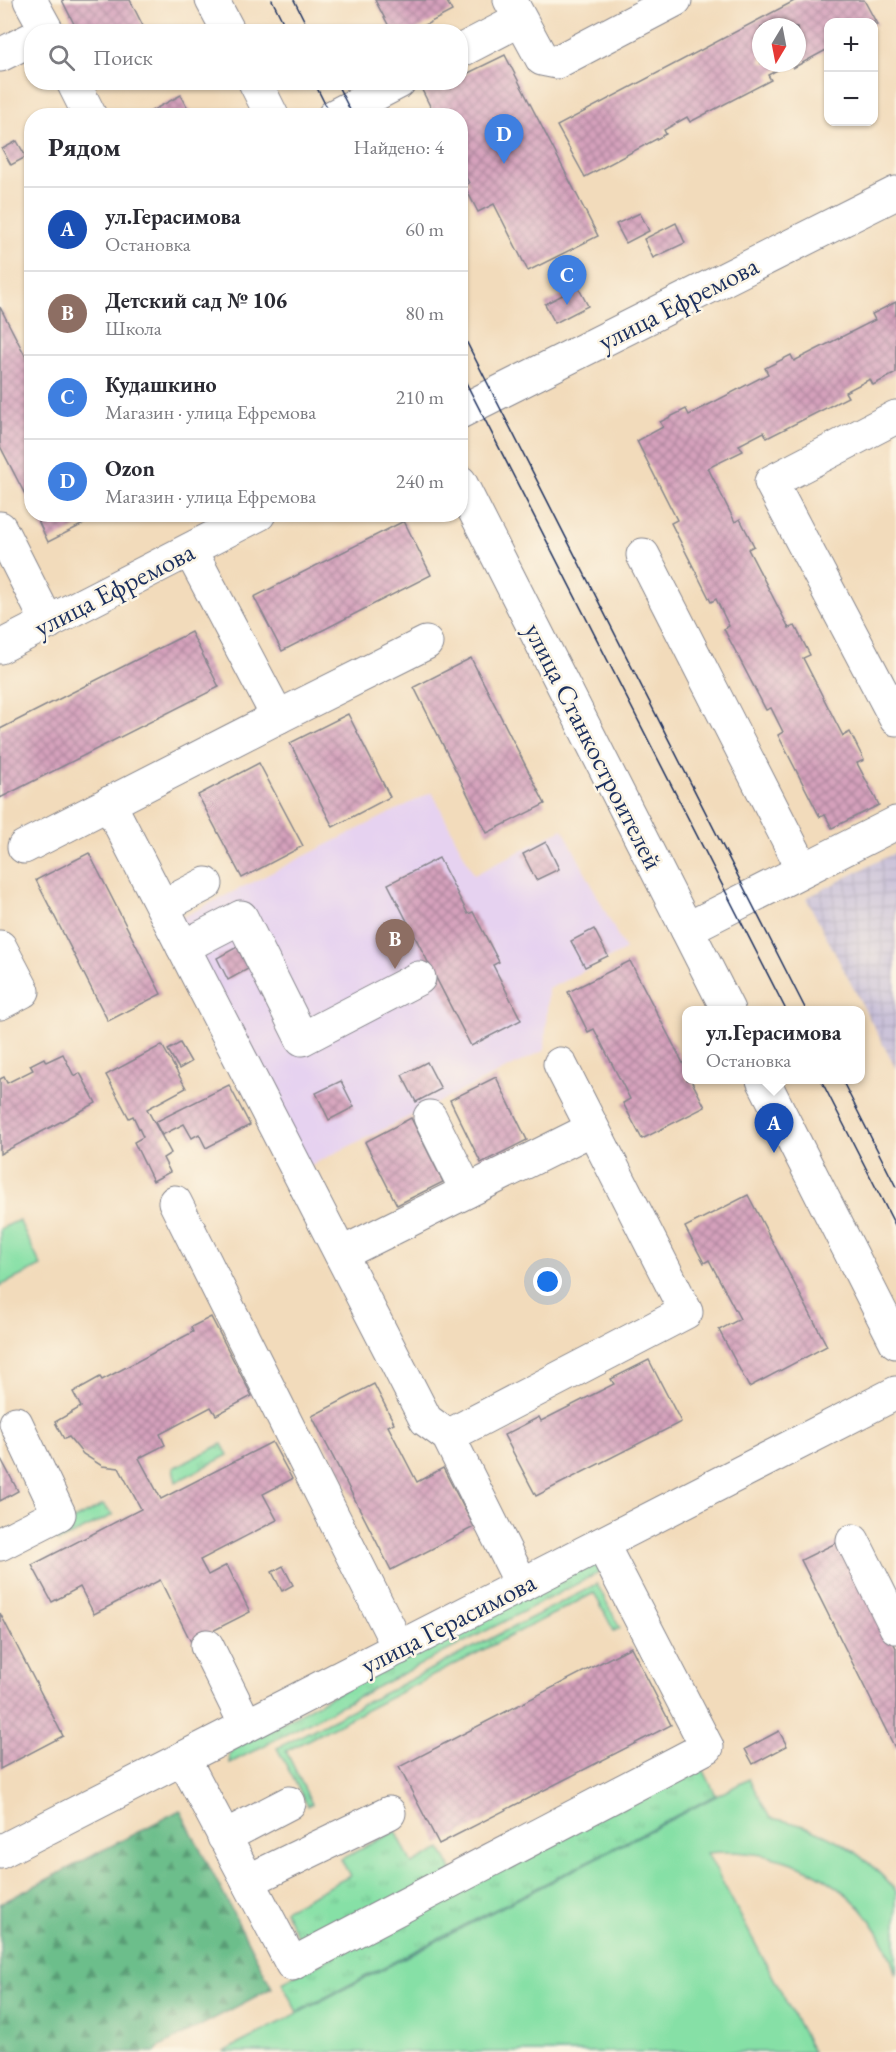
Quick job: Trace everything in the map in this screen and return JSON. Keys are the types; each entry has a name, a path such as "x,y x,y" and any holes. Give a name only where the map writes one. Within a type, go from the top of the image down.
{"street":[{"path":"30,0 43,24"},
{"path":"212,0 225,24"},
{"path":"468,45 515,10 542,58 557,62 675,0"},
{"path":"0,56 24,43"},
{"path":"77,90 86,108"},
{"path":"259,90 268,108"},
{"path":"349,108 384,90"},
{"name":"улица Ефремова","path":"468,408 896,193"},
{"path":"896,417 771,482 896,719"},
{"name":"улица Станкостроителей","path":"468,498 726,1006"},
{"name":"улица Ефремова","path":"0,647 244,522"},
{"path":"0,528 48,623"},
{"path":"190,550 278,717"},
{"path":"643,555 803,869"},
{"path":"24,847 426,643"},
{"path":"109,803 426,1420 448,1436 522,1585"},
{"path":"687,929 896,823"},
{"path":"163,906 206,884"},
{"path":"183,946 242,917 302,1039 419,978"},
{"path":"0,946 22,991 0,1003"},
{"path":"448,1436 686,1312 560,1064"},
{"path":"765,1084 896,1342"},
{"path":"430,1117 467,1191"},
{"path":"341,1254 592,1129"},
{"path":"175,1202 399,1648"},
{"name":"улица Герасимова","path":"2,1846 183,1758 896,1393"},
{"path":"0,1544 59,1514 16,1423"},
{"path":"853,1541 896,1627"},
{"path":"183,1758 292,1964 707,1747 602,1544"},
{"path":"207,1646 246,1725"},
{"path":"224,1837 289,1803"},
{"path":"248,1881 389,1813"}],"shaded area":[{"path":"432,792 474,875 563,829 625,950 548,989 545,1050 305,1168 177,920"},
{"path":"896,852 896,1069 865,1010 865,1006 863,1006 806,898"}],"green space":[{"path":"19,1220 41,1266 0,1286 0,1229"},
{"path":"222,1444 228,1455 176,1482 173,1468"},
{"path":"103,1505 113,1515 58,1542 52,1531"},
{"path":"592,1556 600,1572 230,1763 229,1754 235,1748"},
{"path":"597,1584 620,1628 614,1631 594,1593 286,1751 312,1804 308,1806 277,1748"},
{"path":"700,1763 716,1795 297,2012 282,1983"},
{"path":"749,1779 770,1818 808,1827 840,1842 883,1876 896,1891 896,1975 885,1945 869,1919 849,1896 825,1879 799,1865 770,1857 739,1852 707,1853 813,2052 223,2052"},
{"path":"180,1810 272,1988 158,2048 155,2052 0,2052 0,1904"},
{"path":"396,1831 412,1864 441,1849 453,1872 304,1949 284,1910 350,1876 341,1859"}],"building":[{"path":"62,0 130,0 142,24 74,24"},
{"path":"375,0 446,0 452,11 427,24 388,24"},
{"path":"796,0 864,0 874,18 824,18 824,51 806,61 806,18 762,18"},
{"path":"752,23 752,72 774,72 768,75 771,80 690,122 687,117 664,130 666,134 585,177 557,126"},
{"path":"505,55 598,236 528,271 494,204 478,212 468,193 468,108 431,108 422,90 468,90 468,73"},
{"path":"181,95 188,108 157,108"},
{"path":"17,141 24,158 11,165 2,149"},
{"path":"640,213 649,231 626,243 616,224"},
{"path":"676,223 685,243 653,258 644,239"},
{"path":"578,287 588,306 555,323 545,304"},
{"path":"896,302 896,373 873,385 870,379 845,392 848,397 767,438 764,432 739,445 743,451 708,468 735,522 740,519 754,546 748,549 789,628 795,626 810,655 803,658 843,736 850,732 864,760 857,763 879,805 832,828 825,815 820,817 778,735 783,732 771,708 766,710 724,629 729,626 716,599 711,602 671,523 677,520 637,441 663,427 660,422 686,409 689,415 768,374 765,368 791,355 794,361 875,320 872,314"},
{"path":"0,307 24,354 24,492 0,446"},
{"path":"39,522 87,522 48,542"},
{"path":"402,522 404,522 431,575 282,651 254,597"},
{"path":"191,632 219,687 0,798 0,729"},
{"path":"471,658 545,804 487,833 414,687"},
{"path":"348,714 390,797 333,827 290,743"},
{"path":"259,763 303,846 242,878 198,795"},
{"path":"546,842 559,869 536,880 523,854"},
{"path":"89,853 161,994 108,1021 36,880"},
{"path":"439,858 468,914 473,912 499,962 493,965 521,1020 471,1046 388,884"},
{"path":"594,929 608,956 585,967 571,941"},
{"path":"237,947 248,969 228,980 217,958"},
{"path":"630,961 682,1061 682,1084 693,1084 705,1107 642,1139 623,1103 630,1099 594,1029 588,1032 568,992"},
{"path":"180,1043 191,1062 179,1069 168,1050"},
{"path":"162,1045 186,1088 147,1109 171,1153 163,1158 170,1172 153,1181 134,1142 143,1137 133,1116 129,1118 106,1075"},
{"path":"63,1054 74,1076 80,1073 96,1103 0,1154 0,1079 4,1077 7,1083 33,1070 30,1065 44,1058 46,1062"},
{"path":"427,1062 441,1089 416,1102 402,1075"},
{"path":"496,1077 527,1140 481,1163 450,1100"},
{"path":"341,1081 354,1107 329,1120 316,1093"},
{"path":"229,1085 250,1125 206,1148 199,1134 192,1138 184,1124 162,1135 155,1122"},
{"path":"411,1118 443,1182 397,1205 365,1142"},
{"path":"748,1195 827,1346 749,1387 719,1330 740,1319 709,1260 704,1263 685,1227"},
{"path":"211,1317 252,1396 216,1415 211,1407 160,1434 165,1445 139,1458 161,1499 272,1442 292,1479 263,1494 277,1520 200,1560 208,1575 227,1565 250,1612 191,1642 160,1580 94,1614 80,1587 52,1602 32,1565 141,1509 119,1468 102,1466 83,1454 69,1437 64,1439 55,1422 81,1407 73,1392 100,1377 102,1380 193,1332 191,1327"},
{"path":"649,1360 681,1422 536,1496 504,1435 539,1417 541,1421 614,1384 611,1379"},
{"path":"374,1384 394,1423 388,1426 417,1482 443,1468 474,1527 391,1570 312,1416"},
{"path":"0,1457 18,1491 0,1501"},
{"path":"842,1540 896,1648 896,1750 801,1560"},
{"path":"283,1566 293,1585 282,1591 272,1572"},
{"path":"0,1613 63,1736 0,1769"},
{"path":"631,1647 671,1725 439,1844 399,1767"},
{"path":"779,1731 787,1746 753,1764 745,1749"}],"tram line":[{"path":"272,0 284,24"},
{"path":"294,0 306,24"},
{"path":"318,90 327,108"},
{"path":"340,90 349,108"},
{"path":"468,345 804,1006"},
{"path":"468,387 784,1006"},
{"path":"823,1084 896,1227"},
{"path":"844,1084 896,1187"}],"place":[{"name":"Ozon","path":"504,164"},
{"name":"Кудашкино","path":"567,305"},
{"name":"Детский сад № 106","path":"395,969"},
{"name":"ул.Герасимова","path":"774,1153"}]}
